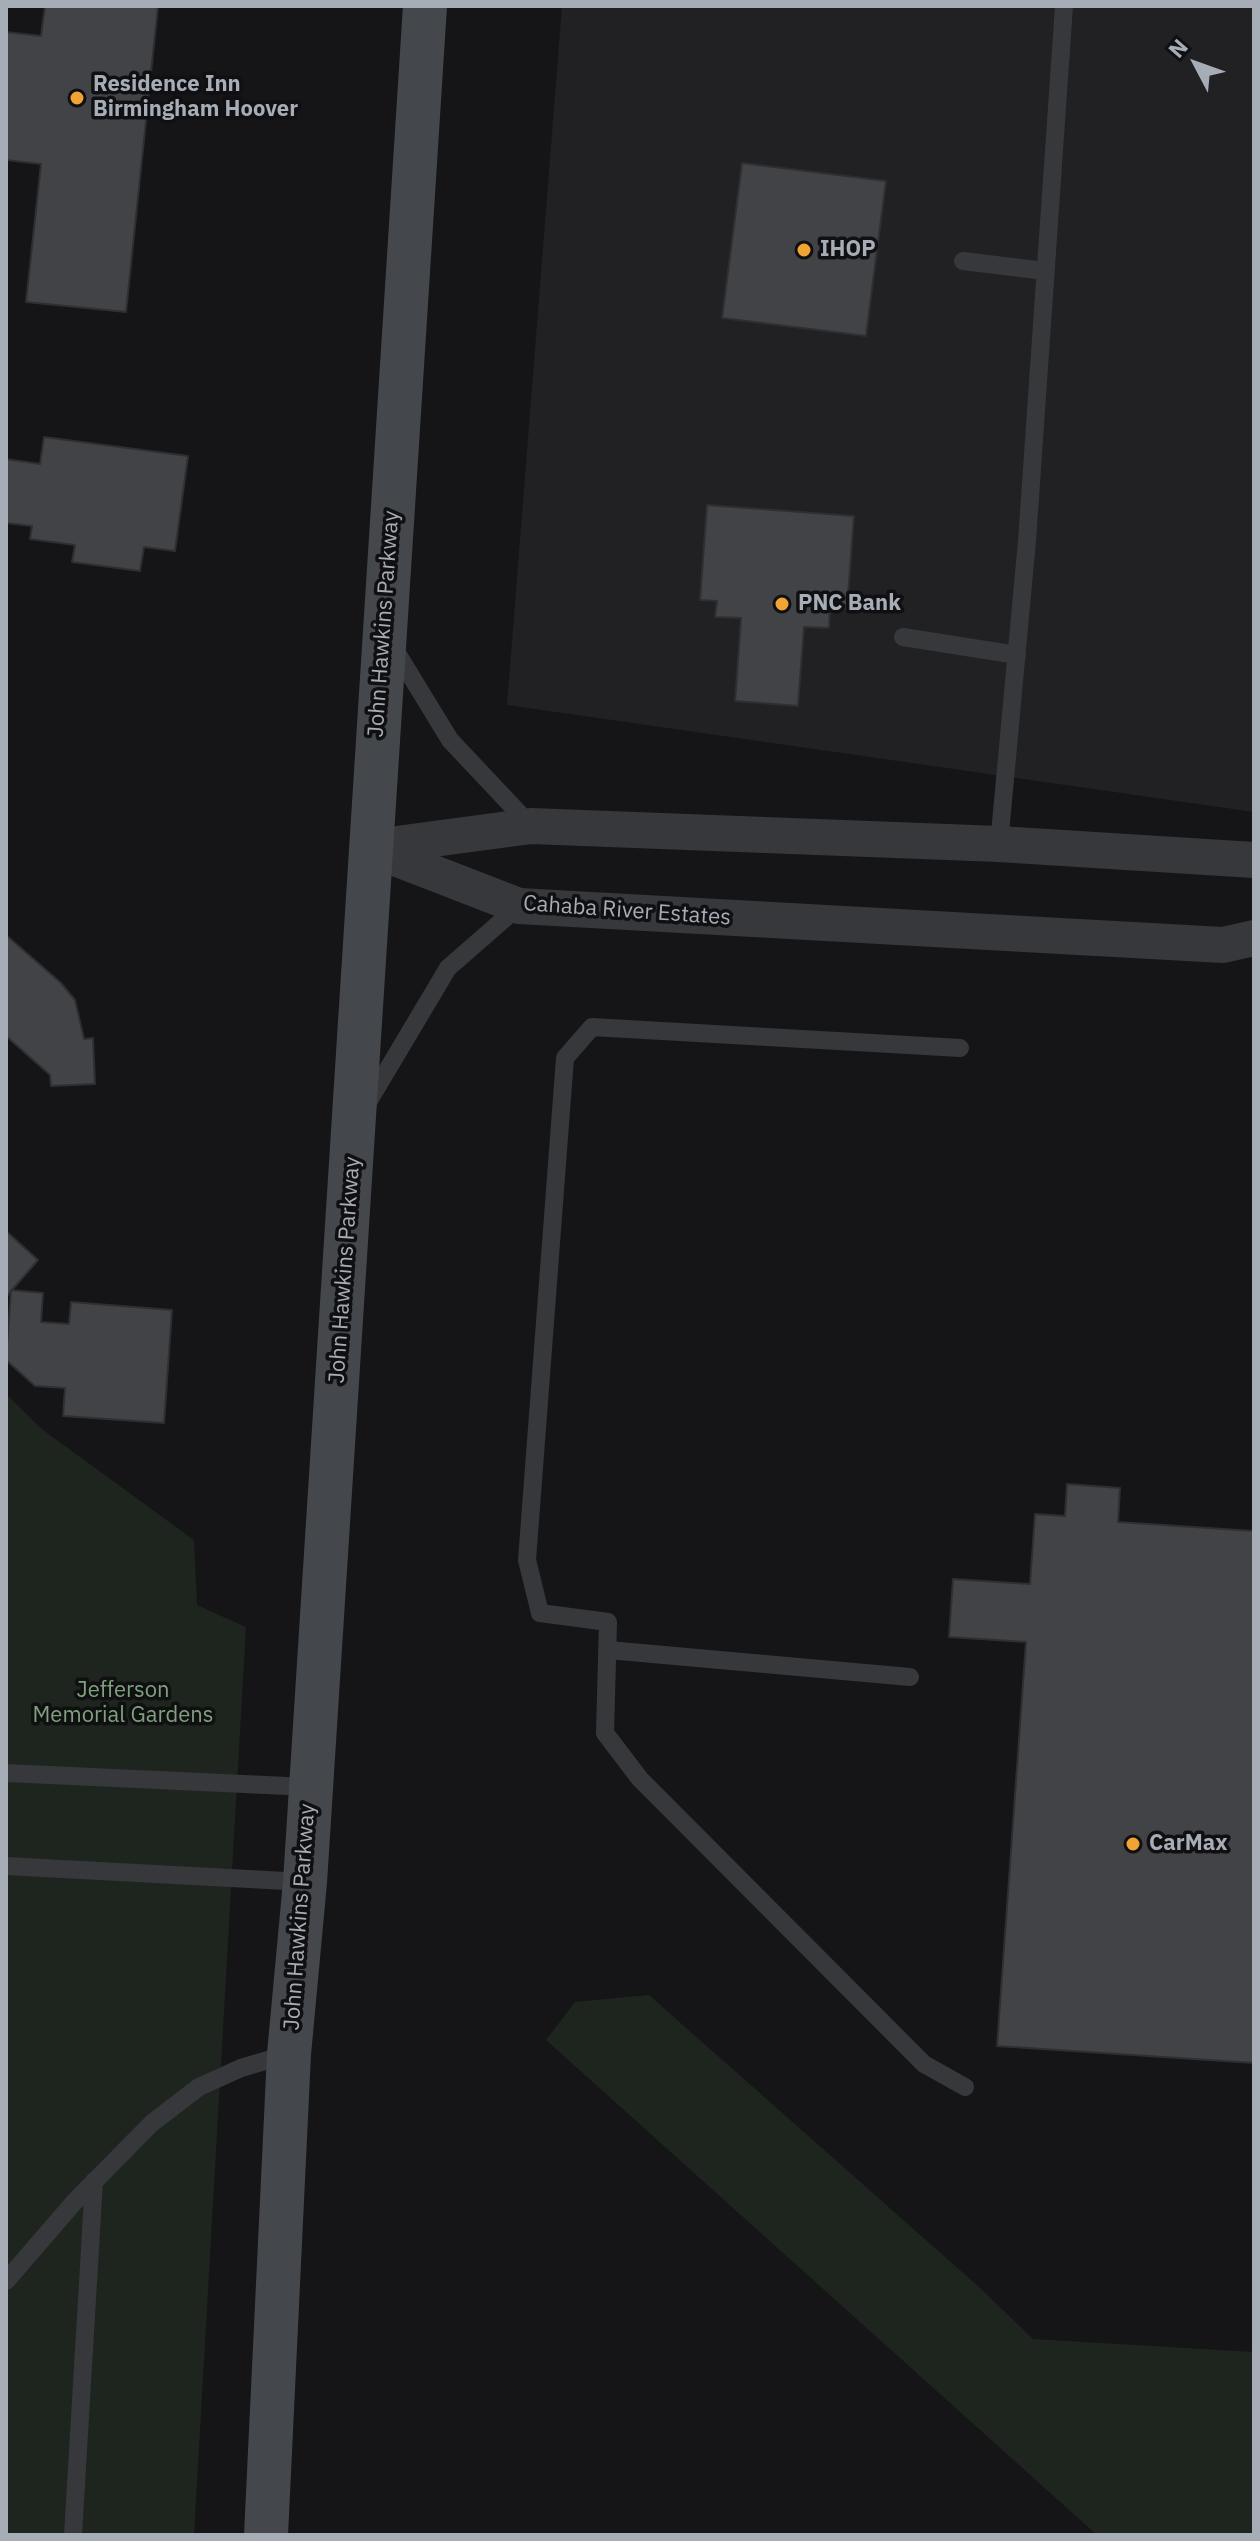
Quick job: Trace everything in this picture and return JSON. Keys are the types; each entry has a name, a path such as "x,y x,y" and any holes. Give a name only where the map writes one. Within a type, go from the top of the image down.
{"main road":[{"name":"John Hawkins Parkway","path":"266,2535 289,2054 305,1882 425,6"}],"street":[{"path":"369,848 531,826 999,844 1254,860"},
{"name":"Cahaba River Estates","path":"369,848 519,906 1223,945 1254,938"}],"lane":[{"path":"999,844 1060,105 1064,6"},
{"path":"963,261 1045,271"},
{"path":"384,631 450,740 531,826"},
{"path":"903,637 1017,655"},
{"path":"355,1123 448,968 519,906"},
{"path":"960,1048 592,1027 565,1058 527,1560 540,1613 608,1622 605,1733 640,1779 924,2064 965,2087"},
{"path":"608,1650 910,1677"},
{"path":"6,1773 309,1787"},
{"path":"6,1866 305,1882"},
{"path":"6,2281 94,2181 152,2123 199,2087 241,2068 289,2054"},
{"path":"73,2535 94,2181"}],"shaded area":[{"path":"562,6 1254,6 1254,812 507,705"}],"green space":[{"name":"Jefferson Memorial Gardens","path":"6,1394 43,1430 194,1540 197,1605 246,1627 194,2535 6,2535"},
{"path":"649,1995 979,2287 1033,2339 1254,2352 1254,2535 1097,2535 546,2040 575,2002"}],"building":[{"name":"Residence Inn Birmingham Hoover","path":"45,6 158,6 126,312 26,302 41,164 6,160 6,32 41,36"},
{"name":"IHOP","path":"742,163 886,181 866,336 722,318"},
{"path":"44,437 188,456 175,551 144,547 140,571 72,562 75,545 30,539 32,526 6,523 6,459 40,464"},
{"name":"PNC Bank","path":"707,505 854,516 847,609 830,608 829,628 804,627 798,706 735,701 741,618 715,617 717,601 700,600"},
{"path":"6,935 61,983 75,1000 84,1039 93,1038 95,1084 51,1086 50,1075 6,1036"},
{"path":"6,1231 38,1260 6,1297"},
{"path":"11,1290 43,1293 41,1322 69,1324 71,1302 172,1310 164,1423 63,1416 65,1388 35,1386 6,1360"},
{"name":"CarMax","path":"1067,1484 1120,1488 1118,1522 1254,1531 1254,2063 997,2046 1026,1642 949,1637 953,1579 1030,1584 1035,1514 1065,1516"}],"place":[{"name":"Residence Inn Birmingham Hoover","path":"77,98"},
{"name":"IHOP","path":"804,250"},
{"name":"PNC Bank","path":"782,604"},
{"name":"CarMax","path":"1133,1844"}]}
